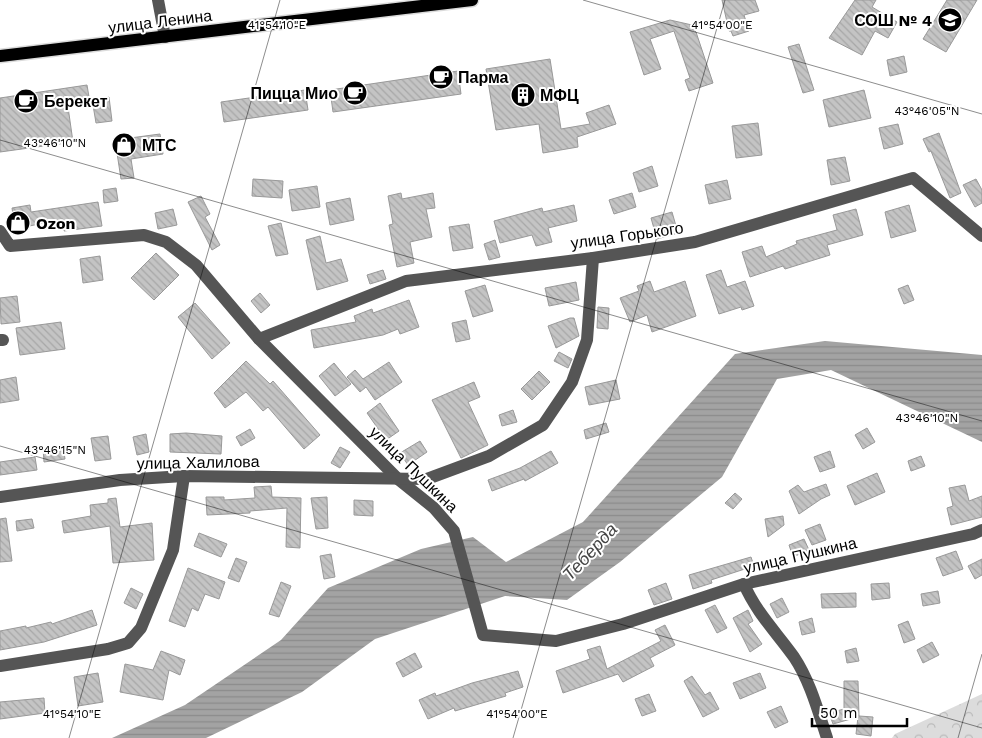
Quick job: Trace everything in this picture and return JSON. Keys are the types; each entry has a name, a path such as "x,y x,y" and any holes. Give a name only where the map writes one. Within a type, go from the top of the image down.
{"main road":[{"name":"улица Ленина","path":"0,56 472,0"}],"street":[{"path":"158,0 165,37"},
{"name":"улица Горького","path":"259,339 406,281 593,258 696,242 913,178 982,236"},
{"name":"улица Пушкина","path":"0,231 10,246 144,235 166,242 196,265 259,339 398,478 434,508 454,531 483,635 556,641 623,624 744,584 973,534 982,530"},
{"name":"улица Халилова","path":"0,497 120,480 184,476 427,479 489,456 543,425 572,382 587,340 593,258"},
{"path":"0,666 108,649 128,643 141,628 173,550 184,476"},
{"path":"744,584 757,611 794,657 807,680 827,738"}],"green space":[{"path":"982,694 982,738 892,738 895,734"}],"water":[{"name":"Теберда","path":"825,341 982,355 982,442 831,370 777,379 722,477 620,562 567,600 505,596 375,639 302,692 206,738 112,738 185,705 281,640 328,588 421,549 473,537 506,562 583,522 735,354"}],"building":[{"path":"722,0 755,0 759,11 744,15 749,31 733,36 731,31 729,31"},
{"path":"855,0 876,0 872,7 897,22 888,38 875,31 862,55 829,38"},
{"name":"СОШ № 4","path":"947,0 977,0 946,52 923,39"},
{"path":"670,20 692,25 689,26 696,32 713,83 689,91 685,80 690,78 674,31 650,39 661,69 644,75 630,32"},
{"path":"799,44 814,90 803,93 788,47"},
{"path":"904,56 907,72 890,76 887,60"},
{"name":"МФЦ","path":"550,59 561,129 590,124 586,113 609,105 616,124 577,137 578,147 543,153 539,124 496,130 486,69"},
{"path":"458,71 461,94 333,112 330,90"},
{"path":"87,85 89,97 67,100 73,142 0,152 0,98"},
{"path":"305,90 308,110 224,122 221,102"},
{"path":"864,90 871,118 829,127 823,100"},
{"path":"109,97 112,121 96,123 92,99"},
{"path":"758,123 762,155 736,158 732,126"},
{"path":"898,124 903,144 884,149 879,128"},
{"path":"939,133 961,193 950,198 931,151 929,152 923,139"},
{"path":"160,134 163,154 131,159 134,178 121,179 115,140"},
{"path":"845,157 850,181 831,185 827,160"},
{"path":"652,166 658,186 639,192 633,173"},
{"path":"253,179 283,181 282,198 252,196"},
{"path":"976,179 982,190 982,203 975,207 963,185"},
{"path":"727,180 731,199 709,204 705,185"},
{"path":"317,186 320,207 292,211 289,190"},
{"path":"116,188 118,201 104,203 103,190"},
{"path":"401,193 402,199 433,193 435,208 426,209 432,237 410,242 414,263 397,267 389,225 393,224 388,196"},
{"path":"632,193 636,207 614,214 609,200"},
{"path":"201,196 210,214 205,217 220,245 212,250 188,202"},
{"path":"350,198 354,220 330,225 326,203"},
{"path":"98,202 102,226 64,231 63,219 15,229 12,208 30,205 31,212"},
{"path":"574,205 577,221 548,228 552,242 536,246 532,235 500,243 494,221 542,208 543,212"},
{"path":"909,205 916,231 891,238 885,212"},
{"path":"173,209 177,225 158,229 155,213"},
{"path":"856,209 863,235 827,245 830,255 785,269 783,266 750,277 742,252 762,246 766,257 797,244 796,241 837,230 833,215"},
{"path":"672,212 678,233 657,239 651,218"},
{"path":"281,223 288,254 276,256 268,226"},
{"path":"469,224 473,248 453,251 449,227"},
{"path":"320,236 326,263 341,259 348,281 317,290 306,240"},
{"path":"495,240 500,257 489,260 484,244"},
{"path":"156,253 179,275 154,300 131,278"},
{"path":"100,256 103,280 83,283 80,259"},
{"path":"383,270 386,279 370,284 367,275"},
{"path":"721,270 727,287 745,281 754,306 742,310 741,307 719,314 706,275"},
{"path":"650,281 654,292 685,281 696,316 652,332 647,315 630,322 620,298 639,291 637,286"},
{"path":"576,282 579,300 549,306 545,288"},
{"path":"485,285 493,311 473,317 465,291"},
{"path":"908,285 914,300 904,304 898,289"},
{"path":"260,293 270,305 261,313 251,301"},
{"path":"17,296 20,322 1,324 0,298"},
{"path":"409,300 419,327 400,334 398,329 383,335 314,348 311,330 356,322 354,316 372,309 373,313"},
{"path":"195,303 230,343 212,359 178,317"},
{"path":"598,307 609,308 608,329 597,328"},
{"path":"574,318 579,336 556,348 548,326"},
{"path":"466,320 470,339 456,342 452,323"},
{"path":"61,322 65,349 20,355 16,328"},
{"path":"559,352 572,359 568,368 554,361"},
{"path":"246,361 270,384 273,381 320,435 304,449 268,407 263,411 246,392 225,408 214,393"},
{"path":"389,362 402,382 375,400 366,387 360,392 347,377 355,370 363,379"},
{"path":"334,363 351,384 335,396 319,376"},
{"path":"539,371 550,382 532,400 521,389"},
{"path":"16,377 19,400 0,403 0,380"},
{"path":"616,380 620,399 589,405 585,387"},
{"path":"474,382 480,397 468,402 488,445 461,458 432,400"},
{"path":"380,403 399,431 386,440 367,413"},
{"path":"513,410 517,422 502,426 499,415"},
{"path":"606,423 609,432 586,439 584,430"},
{"path":"867,428 875,442 863,449 855,435"},
{"path":"250,429 255,438 241,446 236,437"},
{"path":"186,433 222,436 221,454 170,452 170,434"},
{"path":"146,434 149,452 137,455 133,437"},
{"path":"108,436 111,459 95,461 91,438"},
{"path":"420,441 427,452 408,465 400,453"},
{"path":"63,445 65,459 44,462 43,448"},
{"path":"340,447 350,452 340,468 331,463"},
{"path":"551,451 558,463 525,481 524,479 492,491 488,480 520,468"},
{"path":"830,451 835,467 820,472 814,457"},
{"path":"921,456 925,466 911,471 908,461"},
{"path":"35,457 37,470 0,475 0,462"},
{"path":"877,473 885,492 855,505 847,486"},
{"path":"826,484 830,495 799,514 789,491 798,485 804,492"},
{"path":"965,485 969,501 982,496 982,517 951,525 947,508 953,506 949,488"},
{"path":"271,486 272,497 301,498 300,548 286,547 287,508 250,511 250,513 207,515 206,497 224,497 224,500 255,498 254,487"},
{"path":"735,493 742,499 733,509 725,503"},
{"path":"327,497 328,528 316,529 311,498"},
{"path":"116,498 120,527 152,523 154,560 113,563 110,526 64,533 62,521 91,516 90,505 108,503 108,499"},
{"path":"354,500 373,501 373,516 354,515"},
{"path":"783,516 784,525 768,537 765,519"},
{"path":"6,518 12,561 0,562 0,519"},
{"path":"32,519 34,528 17,531 16,521"},
{"path":"820,524 826,540 812,545 805,530"},
{"path":"199,533 227,544 221,557 194,546"},
{"path":"804,539 809,550 793,557 789,545"},
{"path":"956,551 963,569 943,576 936,558"},
{"path":"331,554 335,577 324,579 320,556"},
{"path":"751,557 754,566 711,580 712,583 693,589 689,575"},
{"path":"236,558 247,562 239,582 228,578"},
{"path":"982,559 982,575 975,579 968,566"},
{"path":"188,568 225,582 219,599 205,594 198,611 192,608 185,627 169,621"},
{"path":"281,582 291,586 279,617 269,614"},
{"path":"666,583 672,599 654,605 648,590"},
{"path":"889,583 890,598 872,600 871,584"},
{"path":"131,588 143,594 136,609 124,603"},
{"path":"938,591 940,603 923,606 921,594"},
{"path":"856,593 856,607 822,608 821,594"},
{"path":"782,598 789,612 777,618 770,604"},
{"path":"715,605 727,628 717,633 705,610"},
{"path":"92,610 97,625 44,642 0,650 0,631 26,626 26,628 51,622 52,624"},
{"path":"748,610 753,621 748,624 762,644 750,652 733,618"},
{"path":"812,618 815,632 802,635 799,622"},
{"path":"908,621 915,639 904,643 898,625"},
{"path":"665,625 675,645 650,658 654,666 623,682 618,674 563,693 556,671 590,659 587,650 600,646 607,669 661,641 655,630"},
{"path":"932,642 939,655 923,663 917,650"},
{"path":"856,648 859,661 847,663 845,651"},
{"path":"161,651 185,660 180,675 169,670 163,700 120,692 125,664 153,670"},
{"path":"415,653 422,667 403,677 396,663"},
{"path":"518,671 523,687 505,693 506,696 455,711 454,708 428,719 419,700 435,693 436,696 472,683"},
{"path":"98,673 103,702 78,706 74,677"},
{"path":"760,673 766,688 740,699 733,683"},
{"path":"692,676 705,695 710,692 719,709 703,717 684,681"},
{"path":"844,681 858,681 859,716 873,717 871,736 856,734 858,717 833,724 829,713 844,709"},
{"path":"649,694 656,711 642,716 635,699"},
{"path":"44,698 45,713 0,719 0,702"},
{"path":"781,706 788,722 775,728 767,712"}],"place":[{"name":"СОШ № 4","path":"950,20"},
{"name":"Парма","path":"441,77"},
{"name":"Пицца Мио","path":"355,93"},
{"name":"МФЦ","path":"523,95"},
{"name":"Берекет","path":"26,101"},
{"name":"МТС","path":"124,145"},
{"name":"Ozon","path":"18,223"}]}
